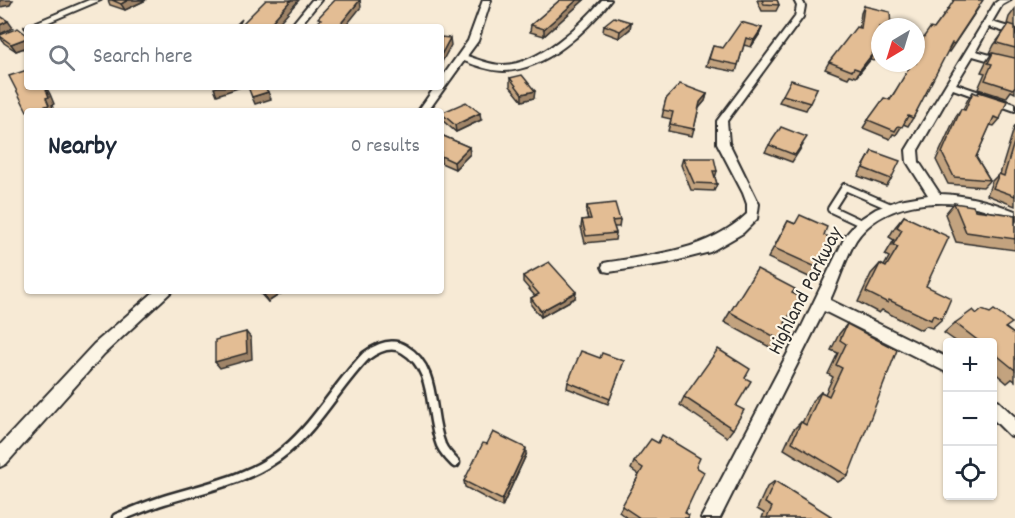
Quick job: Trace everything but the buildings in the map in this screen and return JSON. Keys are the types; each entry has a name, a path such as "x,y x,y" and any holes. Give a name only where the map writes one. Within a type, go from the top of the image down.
{"street":[{"path":"37,24 97,0"},
{"path":"297,24 317,0"},
{"path":"444,82 473,41 487,0"},
{"path":"462,57 498,68 525,64 574,33 607,0"},
{"path":"609,267 698,251 725,240 742,229 753,216 753,204 749,193 723,143 722,121 799,17 801,6 798,0"},
{"path":"935,196 913,162 912,150 999,3 1007,0"},
{"path":"987,23 1015,32"},
{"path":"970,52 1015,65"},
{"path":"950,85 1015,108"},
{"path":"425,108 438,90"},
{"name":"Highland Parkway","path":"710,518 822,303 852,236 863,224 891,207 935,196 970,201 1015,216"},
{"path":"0,458 98,351 144,306 161,294"},
{"path":"822,303 943,364"},
{"path":"997,410 1015,429"}],"lane":[{"path":"863,224 831,208 845,187 891,207"},
{"path":"117,518 160,501 249,475 268,465 298,441 313,425 364,357 383,345 397,345 416,357 424,370 440,442 455,463"}]}
